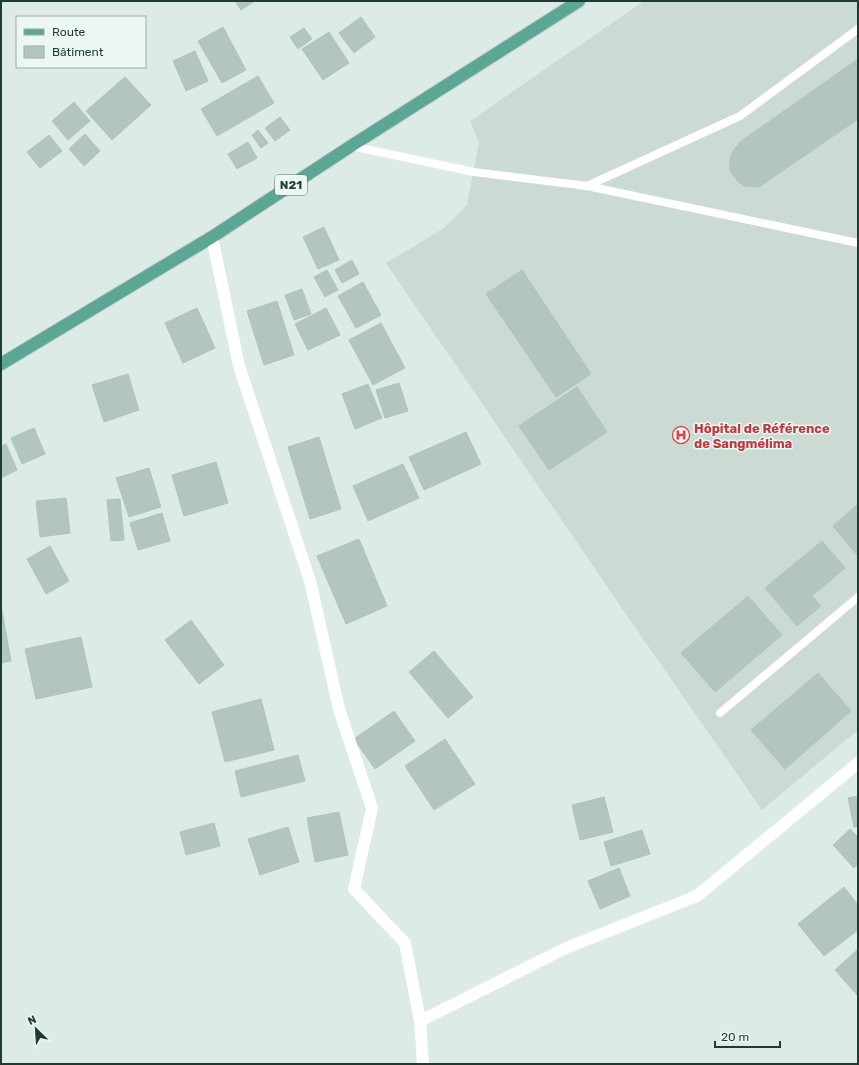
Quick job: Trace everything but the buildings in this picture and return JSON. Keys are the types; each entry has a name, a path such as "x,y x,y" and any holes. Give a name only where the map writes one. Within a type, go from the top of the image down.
{"main road":[{"name":"N21","path":"1,364 212,237 351,146 579,1"}],"street":[{"path":"212,237 239,366 310,581 338,709 372,808 354,889 405,943 420,1021 423,1064"},
{"path":"420,1021 566,948 697,896 858,763"}],"lane":[{"path":"588,186 740,116 858,30"},
{"path":"351,146 474,172 588,186 858,243"},
{"path":"720,713 858,597"}],"shaded area":[{"name":"Hôpital de Référence de Sangmélima","path":"644,1 858,1 858,730 762,810 621,607 386,263 444,228 467,205 479,142 470,121"}],"place":[{"name":"Hôpital de Référence de Sangmélima","path":"681,435"}]}
